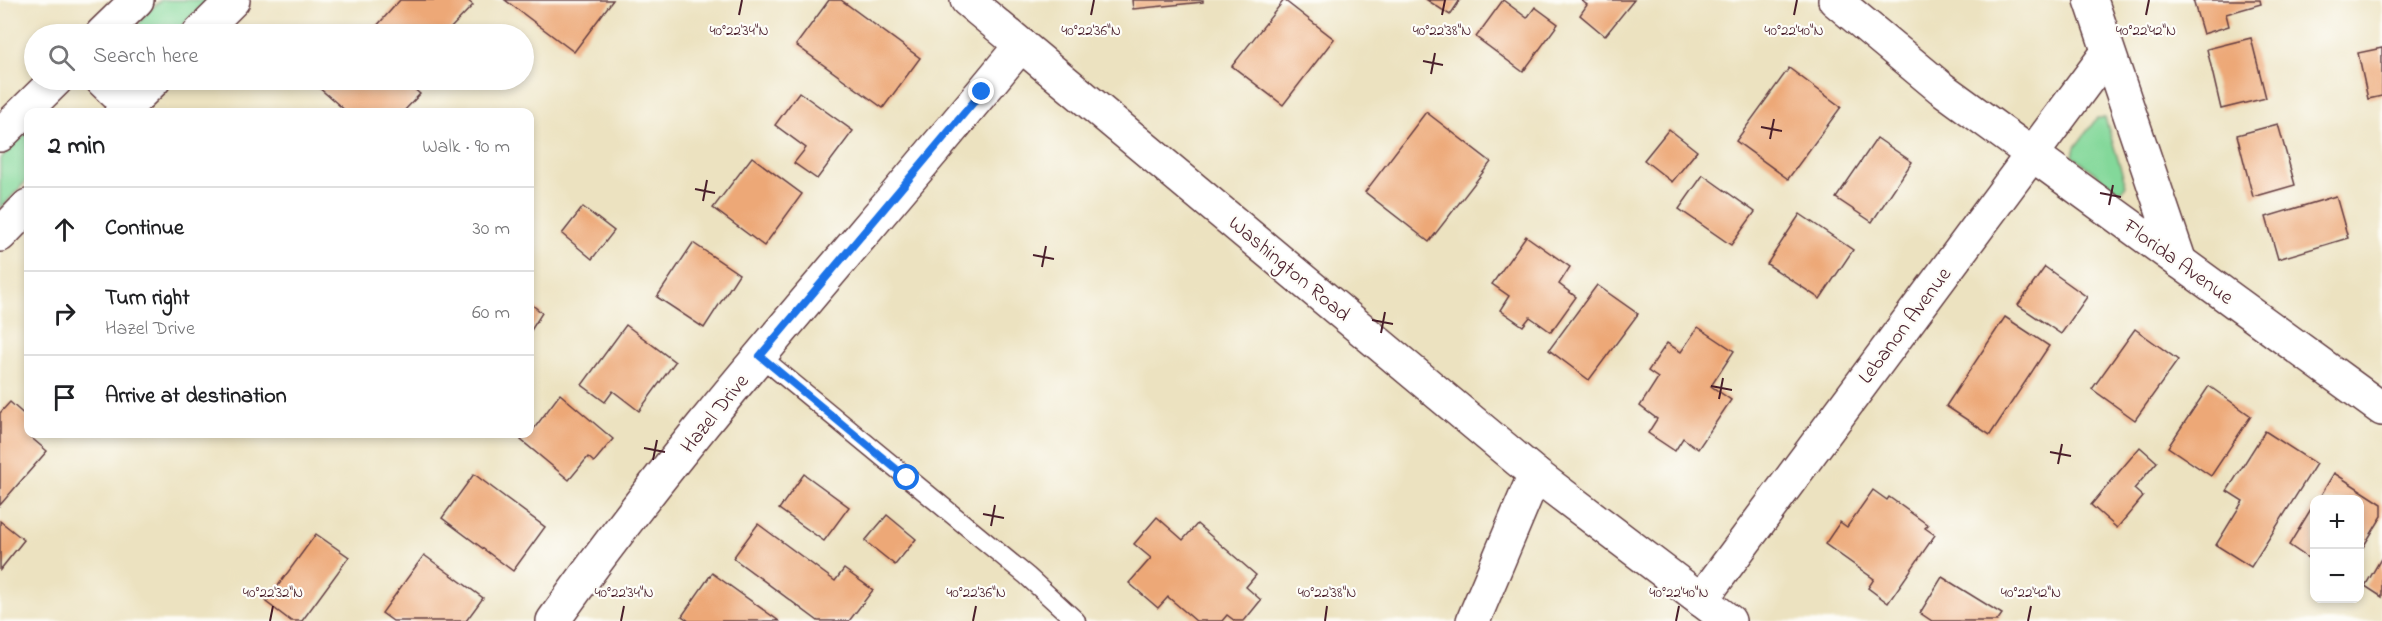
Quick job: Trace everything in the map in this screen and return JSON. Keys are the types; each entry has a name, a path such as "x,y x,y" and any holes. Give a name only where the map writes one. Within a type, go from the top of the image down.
{"street":[{"path":"112,24 137,0"},
{"path":"209,24 233,0"},
{"name":"Washington Road","path":"966,0 1535,474 1729,621"},
{"name":"Florida Avenue","path":"1834,0 1941,88 2382,410"},
{"path":"2091,0 2180,262"},
{"name":"Hazel Drive","path":"553,621 589,570 760,356 1021,45"},
{"name":"Lebanon Avenue","path":"1701,600 2109,52"},
{"path":"27,108 46,90"},
{"path":"110,90 124,108"},
{"path":"126,108 144,90"},
{"path":"0,135 24,111"},
{"path":"0,234 24,210"},
{"path":"1473,621 1535,474"}],"lane":[{"path":"760,356 1028,576 1076,621"}],"green space":[{"path":"161,0 208,0 183,24 139,24"},
{"path":"2097,118 2105,118 2126,185 2122,191 2115,189 2073,156 2075,147"},
{"path":"24,135 24,183 0,209 0,159"}],"building":[{"path":"400,0 467,0 473,5 455,24 379,24"},
{"path":"505,0 613,0 574,52"},
{"path":"829,0 841,0 920,58 883,108 796,45"},
{"path":"1132,0 1203,0 1203,2 1133,9"},
{"path":"1284,0 1334,39 1283,105 1232,66"},
{"path":"1427,0 1460,0 1450,15"},
{"path":"1503,0 1527,18 1535,7 1558,24 1523,72 1476,37"},
{"path":"1581,0 1634,0 1605,36 1580,15 1587,5"},
{"path":"2193,0 2260,0 2261,4 2226,14 2229,26 2203,34"},
{"path":"2251,38 2266,98 2221,109 2207,49"},
{"path":"2382,48 2382,96 2368,99 2358,53"},
{"path":"1789,68 1841,107 1788,179 1736,141"},
{"path":"322,90 415,90 420,94 407,108 342,108"},
{"path":"799,92 853,131 817,179 794,163 806,148 775,125"},
{"path":"1426,112 1491,162 1429,242 1365,192"},
{"path":"2278,124 2295,185 2253,197 2237,135"},
{"path":"1669,129 1697,151 1672,182 1644,160"},
{"path":"1877,138 1912,162 1872,222 1836,198"},
{"path":"752,157 802,194 764,246 713,208"},
{"path":"1703,175 1755,212 1731,245 1679,209"},
{"path":"2336,196 2348,238 2278,259 2266,217"},
{"path":"583,207 614,231 592,259 562,234"},
{"path":"1800,214 1853,250 1820,299 1767,264"},
{"path":"1526,236 1570,267 1559,284 1576,297 1551,332 1530,317 1523,326 1500,310 1509,296 1492,284"},
{"path":"693,243 739,274 704,328 657,297"},
{"path":"2045,267 2087,297 2061,334 2018,305"},
{"path":"1597,285 1638,314 1589,380 1549,350"},
{"path":"534,306 542,313 534,326"},
{"path":"2005,317 2049,346 1990,435 1946,406"},
{"path":"626,325 675,362 639,411 613,391 605,402 582,385"},
{"path":"1698,327 1734,351 1711,386 1731,400 1698,449 1683,438 1675,451 1648,433 1657,419 1640,406 1658,378 1648,371 1667,343 1681,352"},
{"path":"2135,329 2178,360 2135,420 2092,389"},
{"path":"2209,386 2251,416 2211,476 2168,447"},
{"path":"560,394 613,439 594,462 588,457 569,480 521,440 534,438 534,429"},
{"path":"10,402 24,414 24,438 32,438 47,451 0,505 0,413"},
{"path":"2265,431 2316,464 2251,567 2216,545 2243,501 2227,491"},
{"path":"2140,447 2157,462 2134,489 2143,497 2117,528 2091,505"},
{"path":"2334,473 2382,504 2382,516 2364,545 2364,495 2321,495"},
{"path":"474,474 545,527 513,571 442,518"},
{"path":"804,474 849,507 824,541 779,509"},
{"path":"1873,490 1887,500 1889,497 1928,525 1925,528 1935,535 1888,603 1868,588 1874,579 1825,544 1840,522 1847,527"},
{"path":"2310,511 2310,559 2289,545"},
{"path":"887,515 916,539 895,565 865,541"},
{"path":"1157,517 1183,540 1197,524 1256,575 1246,587 1261,600 1244,621 1235,621 1227,615 1222,621 1196,621 1168,597 1158,608 1129,583 1151,558 1134,544"},
{"path":"0,521 24,540 0,570"},
{"path":"758,524 835,581 844,569 873,590 849,621 818,621 733,558"},
{"path":"316,534 349,557 302,621 291,621 266,602"},
{"path":"424,555 483,598 466,621 393,621 382,613"},
{"path":"2382,557 2382,597 2365,586"},
{"path":"712,573 779,621 689,621 682,616"},
{"path":"1942,577 2002,614 1997,621 1932,621 1920,613"}],"route":[{"path":"907,478 760,356 982,92"}]}
